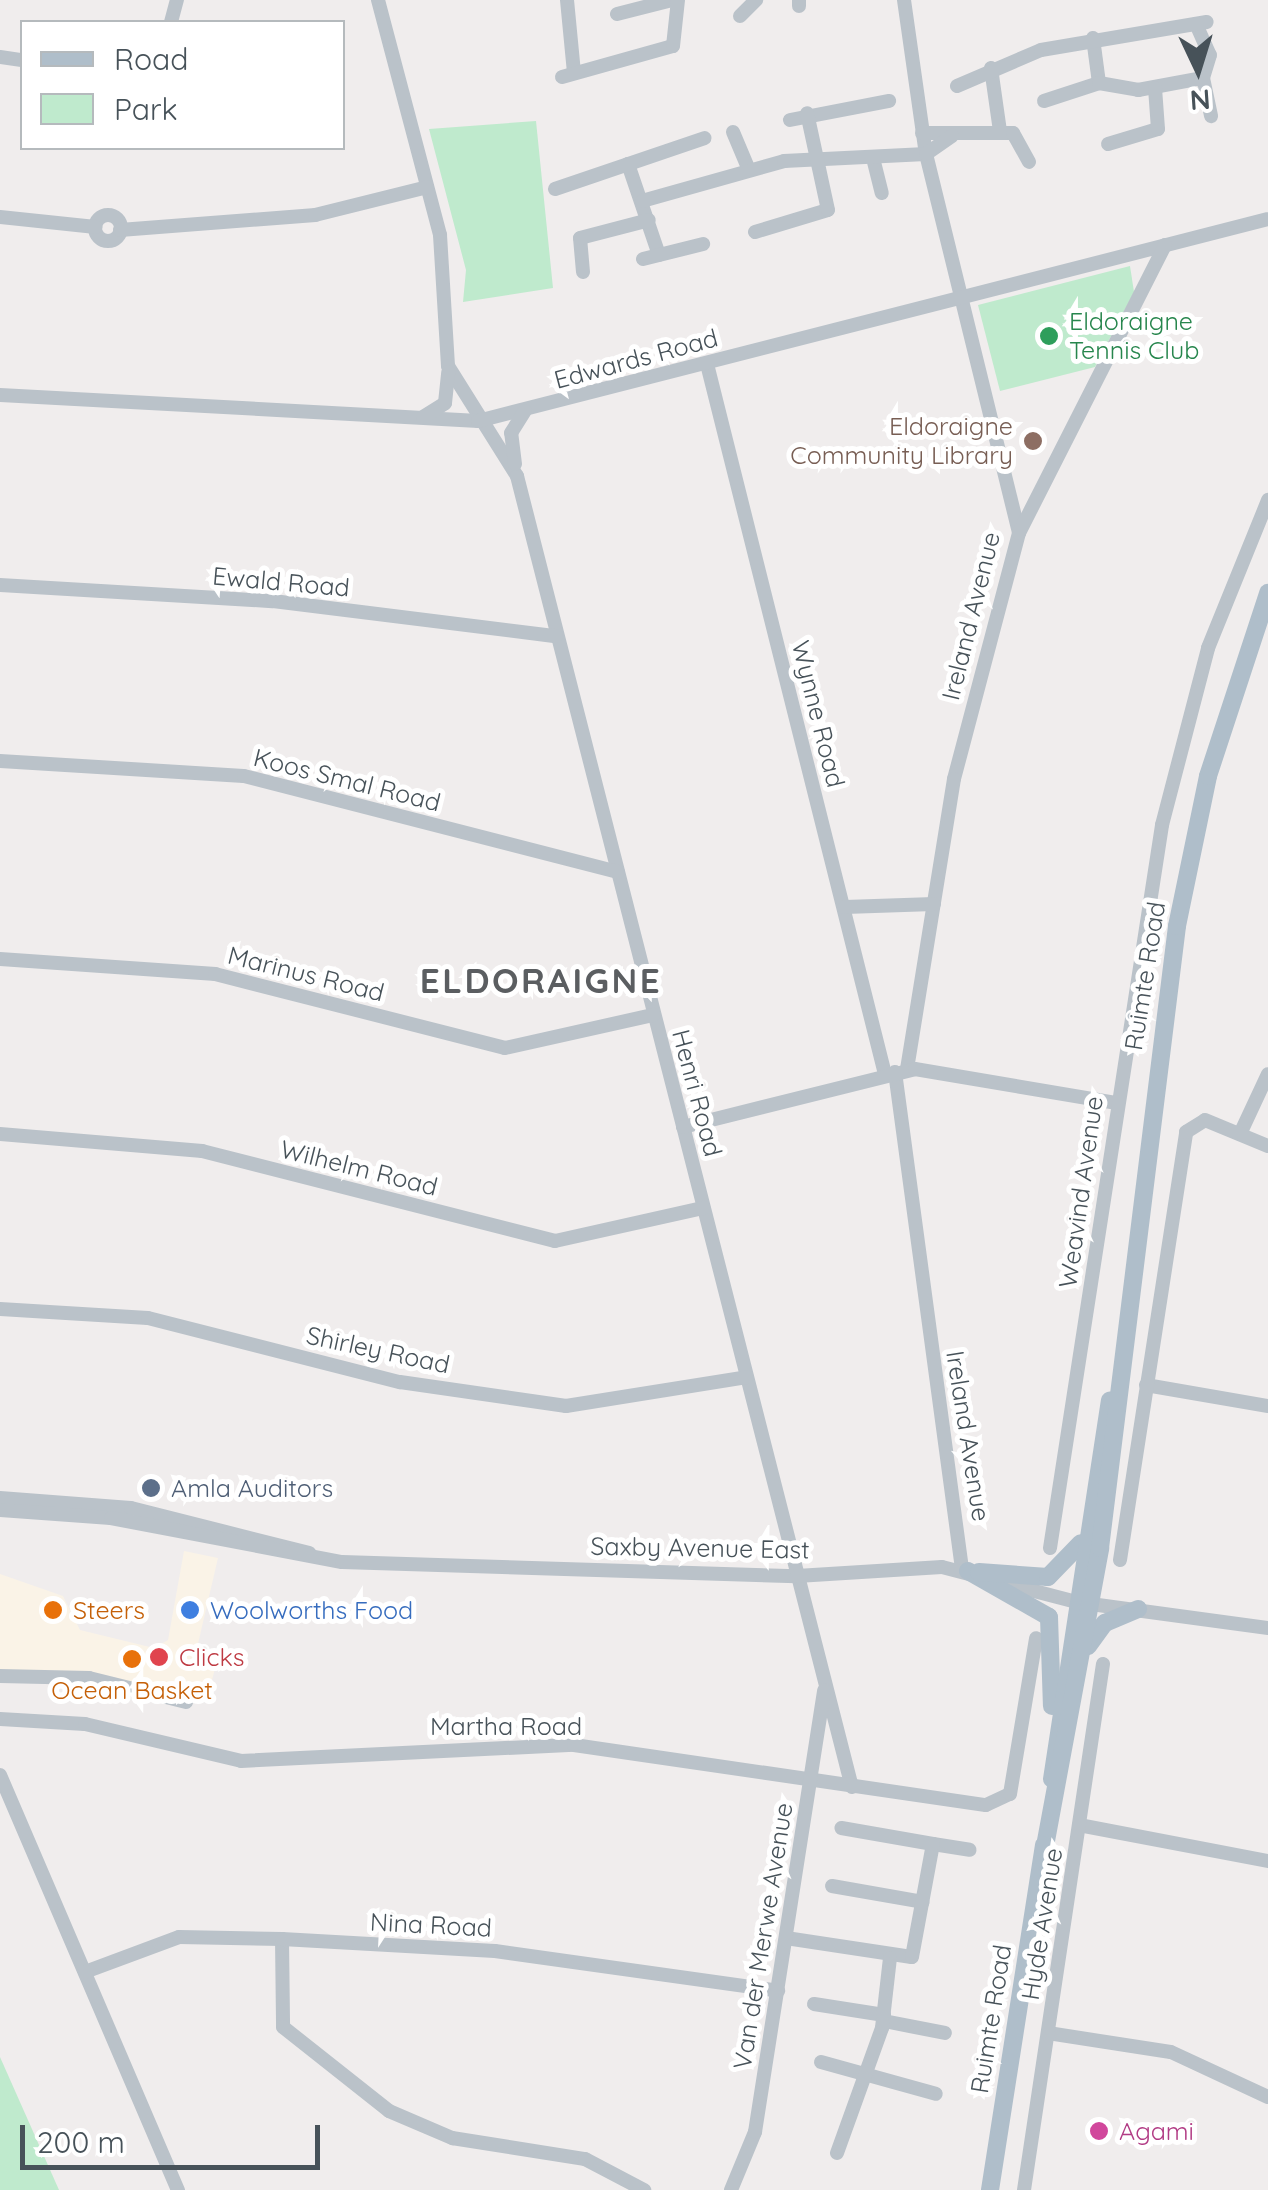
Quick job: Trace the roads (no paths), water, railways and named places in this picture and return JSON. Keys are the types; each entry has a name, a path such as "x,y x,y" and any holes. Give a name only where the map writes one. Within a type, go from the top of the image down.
{"main road":[{"name":"Ruimte Road","path":"1043,1857 1057,1730 1084,1603 1183,895 1213,759 1268,594"},
{"name":"Ruimte Road","path":"990,2190 1043,1857 1082,1662 1084,1537 1116,1376"},
{"path":"965,1570 1048,1577 1084,1537"},
{"path":"965,1570 1051,1621 1057,1730"},
{"path":"1082,1662 1103,1625 1138,1609"}],"street":[{"path":"378,0 446,270 445,403 418,418"},
{"path":"566,0 568,75 675,45 675,0 618,14"},
{"path":"740,16 756,0"},
{"name":"Ireland Avenue","path":"904,0 926,154 1019,533 954,778 934,904 896,1072 965,1570"},
{"path":"957,86 990,68 1093,38 1201,23 1210,55 1203,78 1211,116"},
{"path":"1093,38 1099,83"},
{"path":"990,68 1000,131"},
{"path":"1044,101 1099,83 1155,88 1203,78"},
{"path":"1108,144 1158,128 1155,88"},
{"path":"790,120 808,113 890,101"},
{"path":"755,232 827,212 808,113"},
{"path":"922,132 952,136 1000,131 1018,136 1029,162"},
{"path":"733,132 748,170"},
{"path":"642,202 748,170 817,160 874,162 926,154 952,136"},
{"path":"555,189 705,138"},
{"path":"874,162 882,192"},
{"path":"628,164 659,255"},
{"path":"0,216 95,227 110,215 120,230 300,217 427,187"},
{"name":"Edwards Road","path":"0,394 478,421 1268,219"},
{"path":"583,272 580,238 649,220"},
{"path":"644,259 703,244"},
{"path":"1019,533 1165,244"},
{"name":"Wynne Road","path":"707,364 844,906 896,1072"},
{"name":"Henri Road","path":"448,366 478,421 517,476 852,1787"},
{"path":"517,476 511,433 526,411"},
{"name":"Weavind Avenue","path":"1050,1548 1117,1102 1184,734 1268,500"},
{"name":"Ewald Road","path":"0,585 273,601 556,636"},
{"name":"Koos Smal Road","path":"0,761 244,776 618,872"},
{"path":"844,906 934,904"},
{"name":"Marinus Road","path":"0,959 215,974 506,1048 654,1015"},
{"path":"683,1127 896,1072 1117,1102"},
{"path":"1240,1134 1268,1074"},
{"path":"1120,1560 1192,1124 1210,1120 1268,1146"},
{"name":"Wilhelm Road","path":"0,1134 202,1151 555,1241 703,1208"},
{"name":"Shirley Road","path":"0,1309 148,1318 400,1382 566,1406 746,1378"},
{"path":"1146,1385 1268,1406"},
{"name":"Saxby Avenue East","path":"0,1498 131,1508 318,1559"},
{"name":"Saxby Avenue East","path":"0,1510 110,1518 318,1559 797,1576 965,1570 1084,1603 1268,1628"},
{"name":"Martha Road","path":"0,1719 85,1724 241,1761 539,1743 986,1805 1010,1794 1036,1638"},
{"name":"Hyde Avenue","path":"1024,2190 1103,1664"},
{"path":"0,1676 89,1678 186,1702"},
{"name":"Van der Merwe Avenue","path":"731,2190 755,2132 825,1684"},
{"path":"0,1775 178,2190"},
{"path":"1079,1825 1268,1861"},
{"path":"841,1828 970,1850"},
{"path":"786,1938 890,1958 912,1957 933,1844"},
{"path":"832,1886 923,1902"},
{"name":"Nina Road","path":"85,1972 180,1937 282,1939 495,1951 778,1991"},
{"path":"282,1939 283,2027 388,2111 439,2135 585,2159 644,2190"},
{"path":"837,2153 884,2018 890,1958"},
{"path":"814,2004 945,2032"},
{"path":"1048,2033 1171,2052 1268,2096"},
{"path":"820,2062 866,2078 936,2094"}],"place":[{"name":"Eldoraigne Tennis Club","path":"1049,336"},
{"name":"Eldoraigne Community Library","path":"1033,441"},
{"name":"Amla Auditors","path":"151,1488"},
{"name":"Steers","path":"53,1610"},
{"name":"Woolworths Food","path":"190,1610"},
{"name":"Clicks","path":"159,1657"},
{"name":"Ocean Basket","path":"132,1659"},
{"name":"Agami","path":"1099,2131"}],"district":[{"name":"ELDORAIGNE","path":"541,980"}]}
